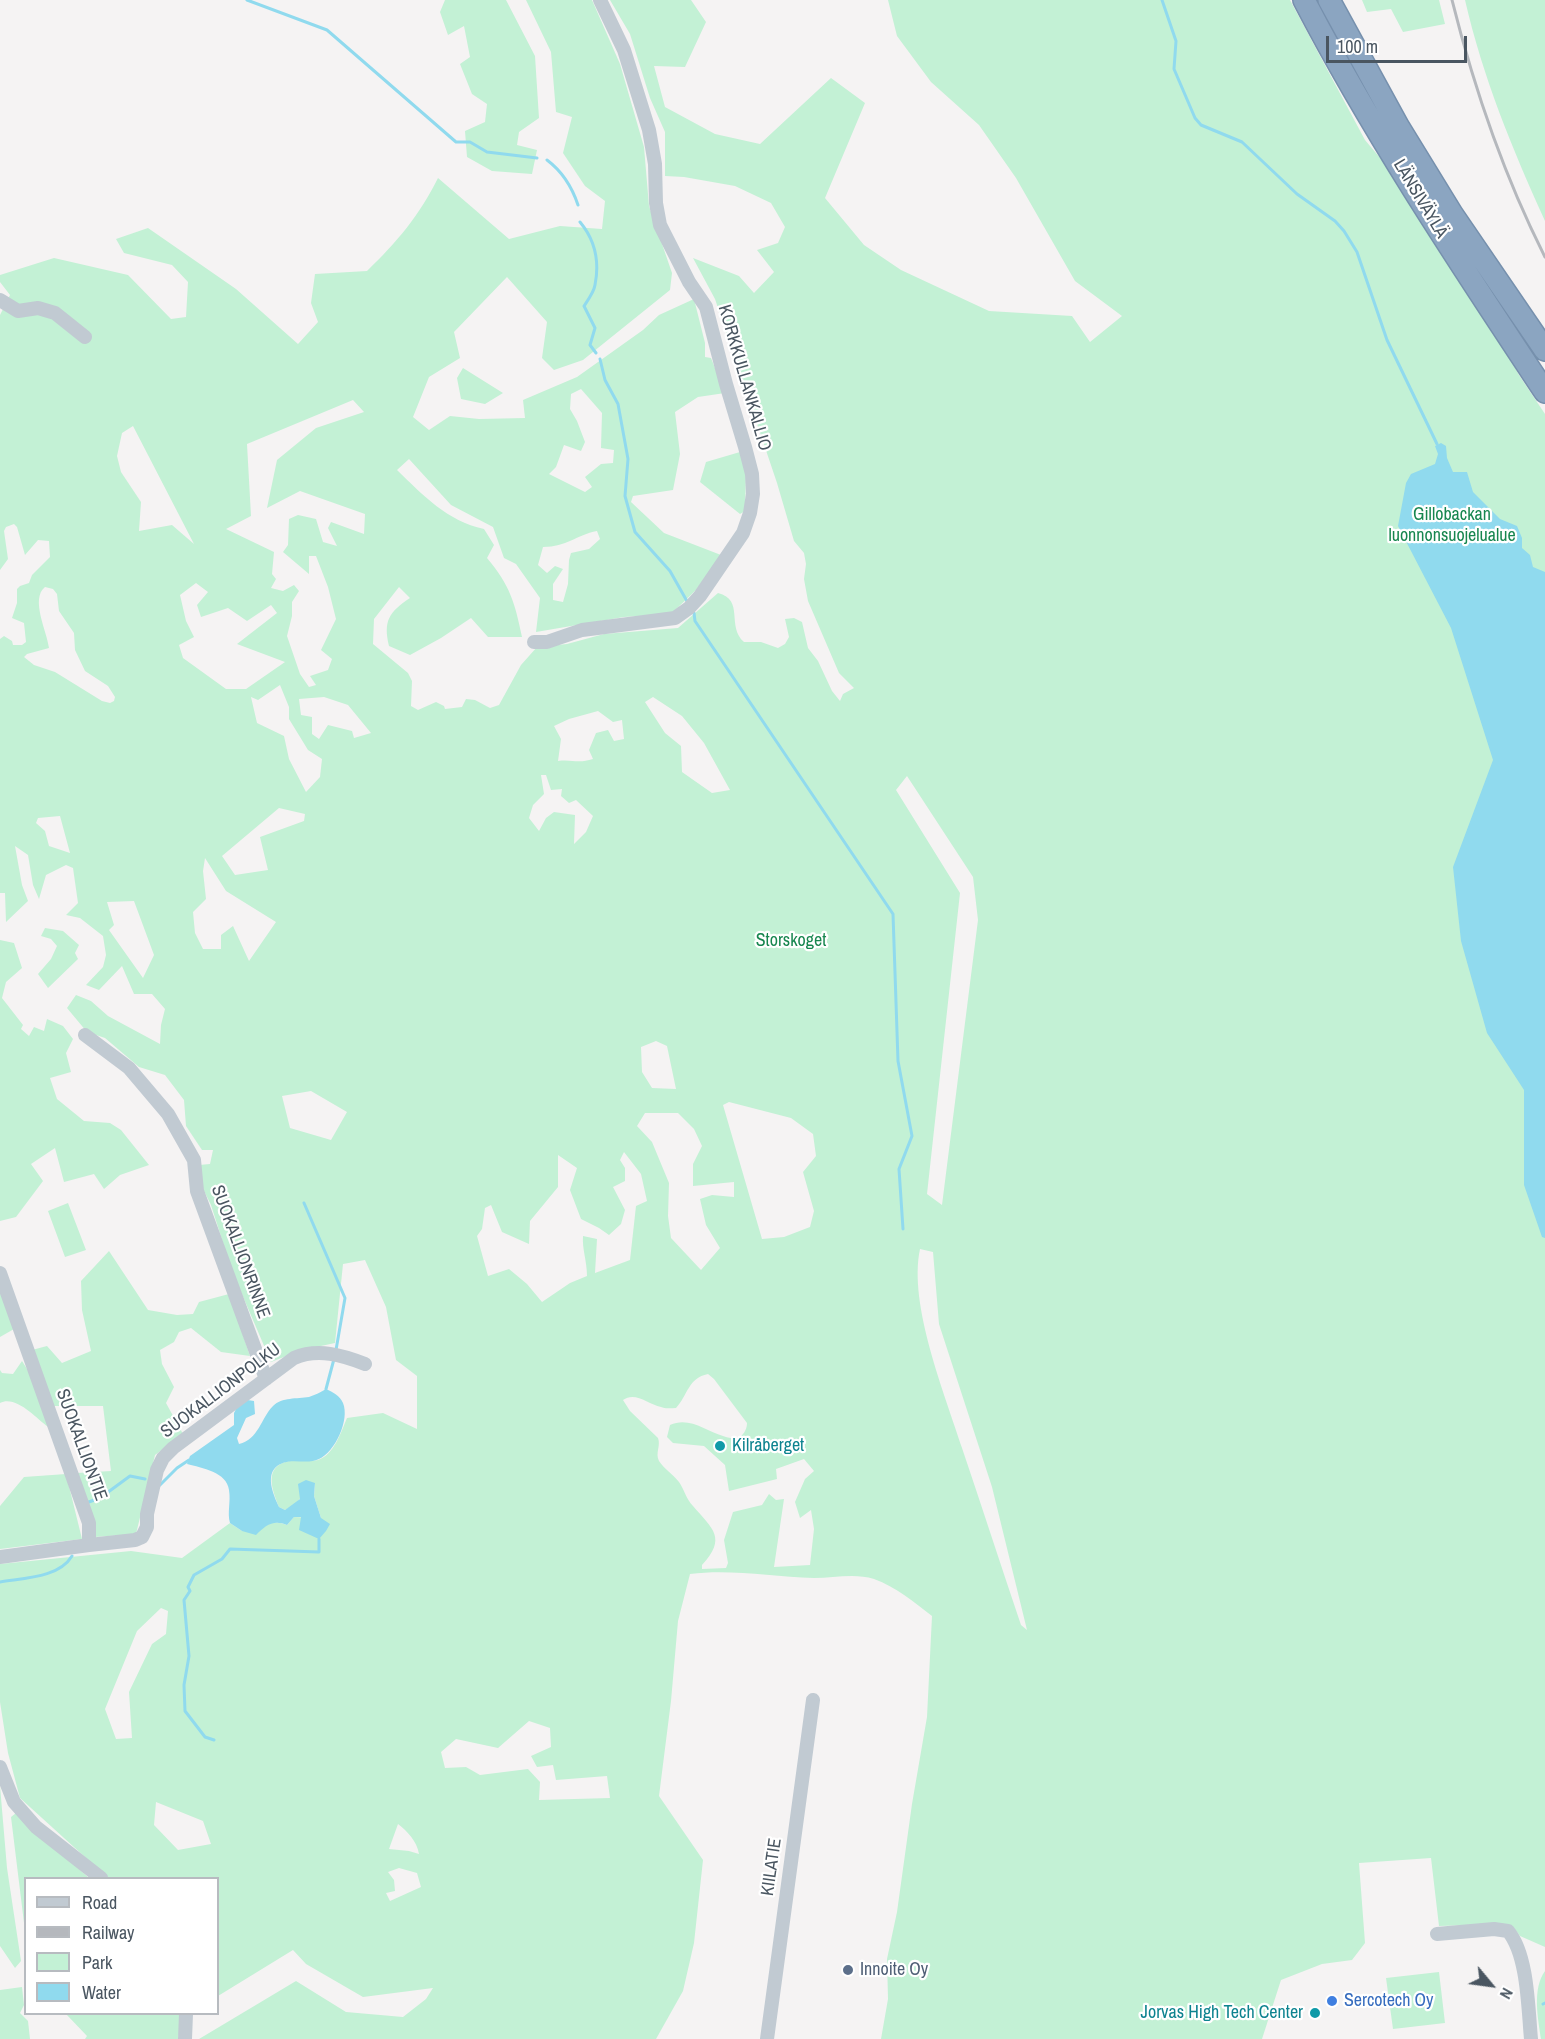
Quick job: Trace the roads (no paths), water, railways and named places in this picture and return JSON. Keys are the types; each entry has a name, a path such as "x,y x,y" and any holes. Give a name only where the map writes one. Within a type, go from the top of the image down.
{"highway":[{"name":"LÄNSIVÄYLÄ","path":"1304,0 1325,41 1441,234 1545,392"},
{"name":"LÄNSIVÄYLÄ","path":"1329,0 1398,126 1452,214 1545,350"}],"street":[{"name":"KORKKULLANKALLIO","path":"534,642 547,642 582,630 675,618 689,608 743,533 750,513 753,494 752,474 706,307 689,282 660,225 656,203 655,164 649,130 624,50 600,0"},
{"path":"0,300 18,311 38,308 56,313 85,338"},
{"name":"SUOKALLIONRINNE","path":"85,1035 129,1068 168,1114 189,1149 194,1160 196,1191 266,1379"},
{"name":"SUOKALLIONTIE","path":"0,1273 89,1523 89,1545"},
{"name":"SUOKALLIONPOLKU","path":"89,1545 135,1540 142,1537 147,1527 147,1514 157,1470 163,1458 173,1448 294,1358 307,1353 337,1355 365,1364"},
{"path":"0,1557 89,1545"},
{"name":"KIILATIE","path":"767,2039 813,1700"},
{"path":"0,1767 14,1802 36,1827 99,1877"},
{"path":"1437,1934 1494,1929 1508,1931 1515,1940 1522,1960 1531,2039"},
{"path":"184,2039 186,2015"}],"water":[{"path":"1441,443 1446,446 1447,458 1453,472 1467,472 1473,492 1500,519 1517,526 1522,538 1522,548 1530,555 1533,567 1545,572 1545,1238 1542,1237 1524,1185 1524,1090 1487,1033 1461,941 1453,867 1493,760 1451,628 1398,526 1406,483 1411,474 1435,464 1438,454 1435,446"},
{"path":"326,1389 334,1393 343,1403 345,1410 340,1435 330,1450 319,1459 280,1464 272,1472 271,1482 279,1507 285,1510 300,1499 298,1484 306,1480 315,1483 314,1496 321,1518 330,1524 326,1531 319,1539 299,1530 301,1517 294,1517 287,1525 270,1524 256,1535 242,1531 230,1523 229,1494 224,1479 206,1469 187,1464 190,1456 234,1425 234,1413 241,1399 254,1401 255,1414 246,1418 237,1438 239,1444 251,1438 277,1403 309,1397"}],"waterway":[{"path":"247,0 327,30 456,142 470,142 487,152 537,158"},
{"path":"1162,0 1176,41 1174,69 1195,118 1201,125 1242,142 1297,194 1335,221 1344,231 1357,252 1387,340 1437,444"},
{"path":"547,160 566,180 578,205"},
{"path":"580,222 593,243 597,267 594,288 584,306 595,328 590,345 596,353"},
{"path":"600,359 605,380 618,404 628,459 625,496 635,532 670,571 688,603"},
{"path":"694,613 695,621 893,914 898,1061 912,1136 899,1169 903,1229"},
{"path":"304,1203 345,1298 336,1350"},
{"path":"326,1389 334,1359"},
{"path":"160,1485 189,1460"},
{"path":"86,1503 100,1498 130,1476 145,1479"},
{"path":"214,1740 205,1737 185,1711 184,1685 189,1656 184,1600 190,1591 188,1587 194,1575 222,1559 230,1549 319,1552 319,1539"},
{"path":"0,1582 50,1573 66,1563 72,1556"}],"railway":[{"path":"1452,0 1491,131 1516,195 1545,257"}],"place":[{"name":"Kilråberget","path":"720,1446"},
{"name":"Innoite Oy","path":"848,1970"},
{"name":"Sercotech Oy","path":"1332,2001"},
{"name":"Jorvas High Tech Center","path":"1315,2013"}],"park label":[{"name":"Gillobackan luonnonsuojelualue","path":"1452,525"},
{"name":"Storskoget","path":"791,941"}]}
